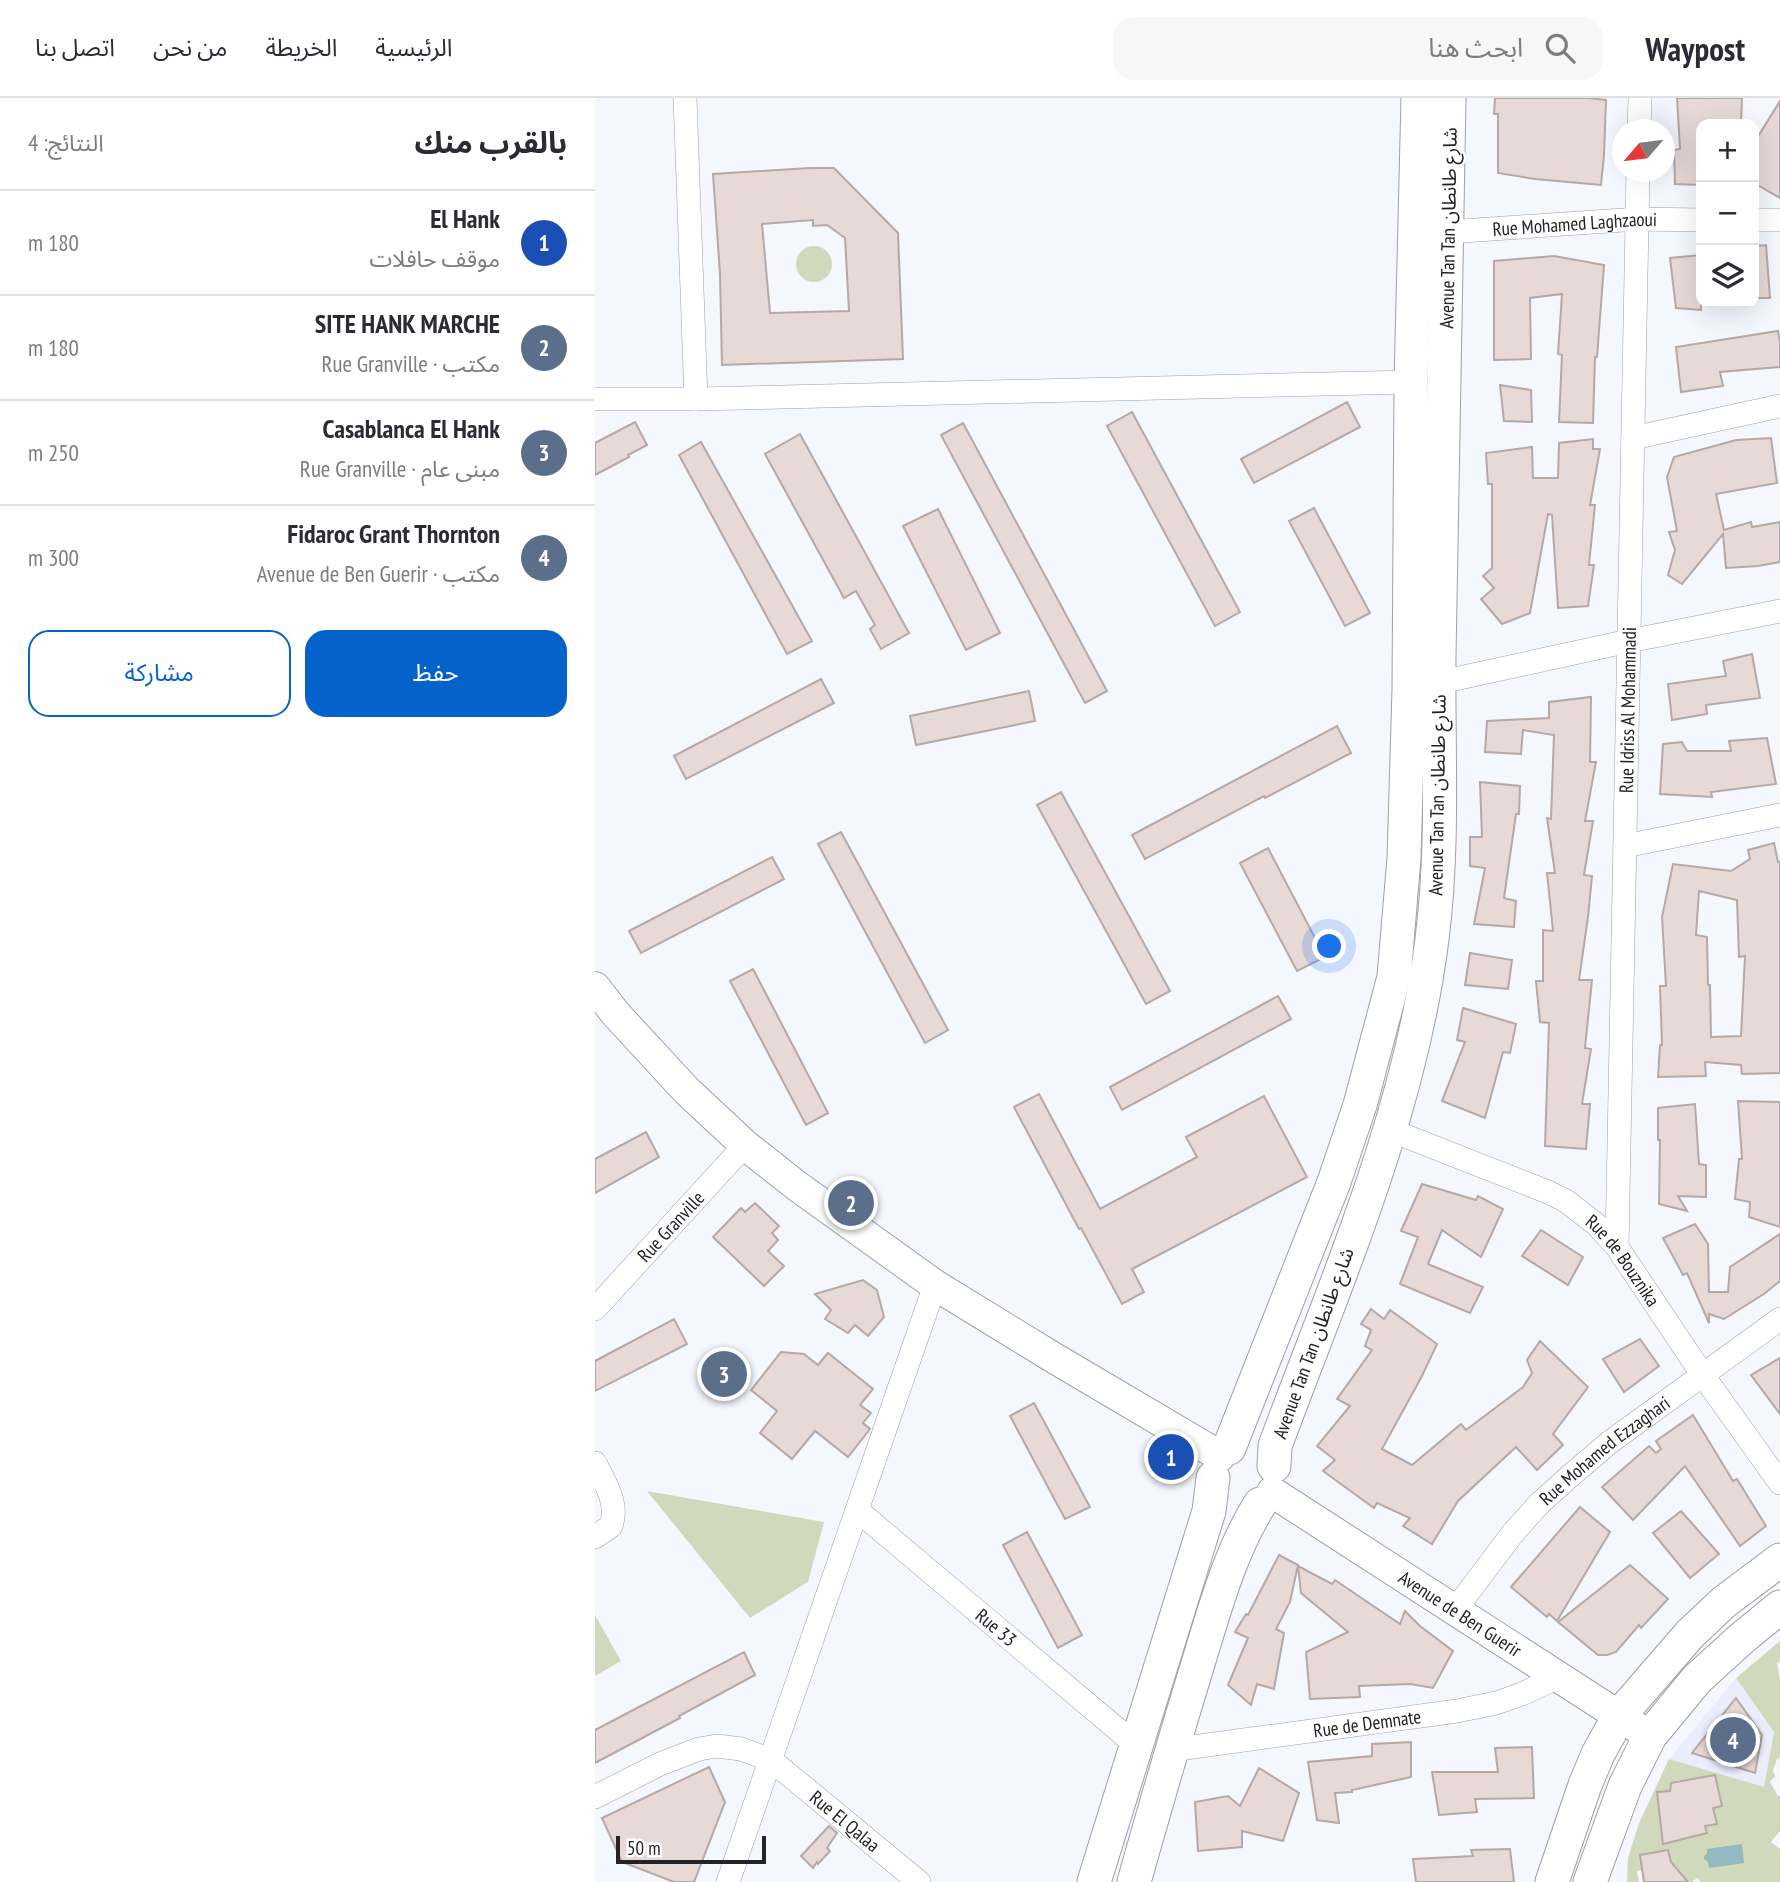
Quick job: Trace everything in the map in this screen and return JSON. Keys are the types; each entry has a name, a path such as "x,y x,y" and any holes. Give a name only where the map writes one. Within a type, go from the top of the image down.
{"main road":[{"name":"Avenue Tan Tan شارع طانطان","path":"1134,1882 1171,1750 1229,1570 1240,1541 1268,1487 1275,1446 1390,1130 1415,1034 1432,939 1440,805 1424,685 1411,382 1418,98"},
{"name":"Avenue Tan Tan شارع طانطان","path":"1094,1882 1209,1511 1221,1461 1334,1182 1360,1105 1394,976 1404,858 1424,685 1447,232 1449,98"},
{"path":"1240,1445 1261,1449 1269,1456 1268,1487 1250,1507 1230,1504 1216,1489 1221,1461 1240,1445"},
{"path":"1552,1882 1585,1785 1619,1716 1690,1634 1724,1602 1780,1560"},
{"path":"1590,1882 1625,1786 1650,1736 1697,1679 1780,1607"}],"street":[{"path":"685,98 696,399"},
{"path":"1639,119 1640,98"},
{"name":"Rue Idriss Al Mohammadi","path":"1617,1247 1639,182"},
{"name":"Rue Mohamed Laghzaoui","path":"1447,232 1637,219 1696,220"},
{"path":"1759,220 1780,220"},
{"path":"595,400 1411,382"},
{"path":"1633,439 1780,406"},
{"path":"1424,685 1780,611"},
{"path":"1625,846 1780,815"},
{"path":"595,987 615,1013 686,1090 745,1144 797,1186 935,1285 1221,1461"},
{"name":"Rue de Bouznika","path":"1390,1130 1566,1201 1597,1225 1617,1247 1702,1374 1780,1483"},
{"name":"Rue Granville","path":"595,1309 745,1144"},
{"path":"728,1882 935,1285"},
{"name":"Rue Mohamed Ezzaghari","path":"1455,1610 1513,1533 1539,1504 1610,1442 1780,1319"},
{"path":"595,1463 611,1495 614,1510 611,1526 595,1537"},
{"name":"Avenue de Ben Guerir","path":"1268,1487 1650,1736"},
{"name":"Rue 33","path":"857,1510 1136,1745"},
{"name":"Rue de Demnate","path":"1171,1750 1457,1711 1496,1703 1558,1677"},
{"path":"595,1797 660,1764 699,1749 734,1747 771,1760"},
{"name":"Rue El Qalaa","path":"771,1760 919,1882"}],"shaded area":[{"path":"1736,1678 1774,1732 1764,1788 1669,1759"},
{"path":"1742,1844 1744,1863 1709,1868 1704,1859 1707,1849"}],"green space":[{"path":"814,246 827,251 832,264 827,277 814,282 801,277 796,264 801,251"},
{"path":"647,1491 824,1522 808,1582 750,1618"},
{"path":"595,1615 621,1661 595,1676"},
{"path":"1780,1641 1780,1662 1777,1663 1780,1680 1780,1758 1777,1759 1773,1771 1775,1776 1770,1782 1780,1796 1780,1831 1771,1842 1780,1849 1780,1882 1701,1882 1697,1878 1688,1882 1671,1866 1668,1850 1640,1855 1642,1870 1637,1871 1639,1882 1627,1882 1628,1858 1639,1823 1669,1759 1764,1787 1774,1732 1736,1678","holes":["1670,1791 1716,1823 1705,1826 1706,1833 1694,1836 1657,1792"]}],"building":[{"path":"1495,98 1606,100 1601,185 1498,173 1498,114 1494,114"},
{"path":"1677,98 1742,98 1741,119 1696,119 1696,185 1675,184 1675,150 1680,149"},
{"path":"1780,101 1780,198 1759,186 1759,135"},
{"path":"834,168 898,233 903,359 722,365 720,274 713,174","holes":["813,220 813,226 827,225 845,238 849,311 770,313 762,224"]},
{"path":"1766,245 1770,298 1759,298 1759,246"},
{"path":"1696,255 1696,308 1701,310 1676,308 1670,258"},
{"path":"1554,256 1604,265 1595,357 1593,423 1559,422 1562,355 1558,354 1562,294 1530,298 1531,359 1494,360 1494,261"},
{"path":"1778,331 1780,367 1720,372 1723,386 1681,392 1676,347"},
{"path":"1500,385 1531,390 1532,422 1504,421"},
{"path":"1347,402 1360,427 1254,483 1241,459"},
{"path":"1132,412 1240,612 1215,626 1107,426"},
{"path":"635,422 647,445 595,475 595,443"},
{"path":"963,423 1107,691 1085,703 941,435"},
{"path":"800,434 909,633 881,649 870,629 875,625 856,591 844,598 765,454"},
{"path":"1771,438 1777,483 1716,494 1724,530 1751,522 1752,527 1780,522 1780,562 1726,568 1723,534 1682,584 1668,575 1675,550 1669,532 1677,531 1667,477 1674,457 1736,440"},
{"path":"1593,439 1593,449 1600,449 1590,505 1595,505 1589,565 1594,565 1588,606 1558,608 1552,515 1548,514 1530,613 1502,624 1481,599 1494,588 1483,576 1492,568 1492,484 1488,484 1486,453 1532,447 1533,478 1558,478 1559,443"},
{"path":"701,442 812,641 787,654 679,455"},
{"path":"1314,508 1370,613 1345,626 1289,521"},
{"path":"938,509 1000,633 966,650 903,526"},
{"path":"1752,654 1760,698 1706,705 1707,714 1672,720 1668,684 1726,676 1723,661"},
{"path":"821,679 834,703 686,779 674,756"},
{"path":"1029,691 1035,721 916,745 910,716"},
{"path":"1591,697 1590,762 1596,762 1585,821 1593,821 1584,875 1592,876 1579,980 1592,980 1585,1048 1591,1049 1582,1104 1590,1104 1586,1149 1545,1146 1549,1023 1540,1022 1536,981 1543,981 1543,930 1553,931 1547,873 1555,873 1547,818 1551,819 1554,735 1523,730 1521,754 1485,752 1487,721 1549,718 1549,702"},
{"path":"1337,726 1351,753 1145,859 1132,835"},
{"path":"1767,738 1776,784 1711,792 1712,797 1660,794 1663,744 1682,742 1687,751 1731,751 1729,741"},
{"path":"1480,782 1520,786 1519,814 1516,814 1504,898 1516,901 1514,927 1474,924 1485,868 1470,866 1470,837 1482,837"},
{"path":"1061,792 1170,991 1146,1004 1037,805"},
{"path":"841,832 948,1030 925,1043 818,844"},
{"path":"1774,843 1780,862 1780,1073 1742,1074 1741,1065 1705,1062 1706,1076 1658,1077 1662,1045 1660,986 1666,986 1662,917 1673,864 1731,871 1750,859 1748,850","holes":["1699,891 1737,900 1739,957 1745,956 1741,1036 1711,1037 1707,937 1696,935"]},
{"path":"1268,848 1325,957 1297,971 1240,863"},
{"path":"772,857 784,879 641,953 629,931"},
{"path":"1470,953 1512,960 1508,989 1465,985"},
{"path":"753,969 828,1113 806,1125 730,981"},
{"path":"1278,996 1291,1019 1122,1110 1110,1087"},
{"path":"1463,1008 1516,1024 1510,1053 1503,1052 1485,1118 1442,1101 1465,1042 1457,1040"},
{"path":"1039,1094 1100,1209 1197,1157 1186,1137 1264,1096 1307,1177 1132,1269 1144,1292 1122,1304 1014,1107"},
{"path":"1738,1101 1780,1102 1780,1227 1749,1217 1750,1202 1735,1199 1739,1159 1742,1159"},
{"path":"1695,1104 1699,1164 1706,1165 1706,1197 1678,1196 1687,1211 1659,1204 1658,1108"},
{"path":"646,1132 659,1157 595,1193 595,1159"},
{"path":"1422,1184 1476,1200 1478,1196 1503,1209 1481,1257 1442,1230 1428,1264 1483,1287 1470,1313 1400,1284 1418,1237 1401,1231"},
{"path":"755,1203 779,1226 772,1233 778,1240 768,1251 784,1266 764,1286 713,1237 741,1208 745,1212"},
{"path":"1695,1224 1708,1244 1709,1292 1728,1292 1730,1267 1780,1234 1780,1281 1724,1319 1709,1314 1709,1323 1687,1273 1683,1275 1663,1238"},
{"path":"1541,1230 1583,1257 1568,1285 1522,1256"},
{"path":"863,1280 877,1290 884,1317 868,1336 855,1325 848,1333 825,1319 831,1310 815,1294"},
{"path":"1371,1309 1384,1319 1390,1310 1437,1344 1382,1449 1412,1465 1461,1424 1466,1430 1523,1387 1532,1373 1527,1360 1540,1341 1588,1387 1553,1434 1563,1445 1537,1470 1516,1447 1458,1501 1432,1544 1403,1526 1410,1518 1377,1503 1374,1508 1323,1471 1335,1460 1317,1446 1350,1406 1337,1399 1372,1350 1365,1346 1371,1330 1361,1324"},
{"path":"674,1319 687,1344 595,1391 595,1361"},
{"path":"1640,1339 1659,1366 1624,1392 1603,1359"},
{"path":"781,1352 804,1354 818,1365 828,1353 873,1389 860,1405 871,1413 863,1423 870,1429 848,1457 815,1431 792,1459 760,1433 777,1411 751,1390"},
{"path":"1780,1358 1780,1414 1751,1375"},
{"path":"1034,1403 1090,1507 1065,1519 1010,1416"},
{"path":"1693,1415 1733,1481 1737,1479 1766,1526 1740,1546 1685,1466 1633,1520 1602,1487 1649,1446 1656,1453 1661,1449 1656,1441"},
{"path":"1580,1507 1610,1532 1557,1621 1549,1614 1547,1617 1511,1587"},
{"path":"1681,1511 1719,1554 1690,1578 1653,1533"},
{"path":"1027,1532 1082,1635 1058,1648 1003,1545"},
{"path":"1279,1555 1298,1565 1290,1602 1276,1629 1284,1633 1274,1689 1257,1684 1251,1705 1228,1685 1248,1638 1235,1632 1246,1614 1248,1615"},
{"path":"1630,1565 1668,1599 1641,1628 1639,1625 1616,1652 1598,1655 1558,1622"},
{"path":"1298,1566 1332,1584 1335,1580 1400,1624 1405,1611 1453,1651 1433,1688 1410,1684 1359,1686 1360,1697 1310,1699 1306,1652 1348,1632 1301,1593"},
{"path":"744,1652 755,1675 595,1763 595,1730"},
{"path":"1736,1698 1762,1735 1755,1773 1692,1753"},
{"path":"1411,1742 1411,1777 1352,1792 1335,1793 1339,1823 1317,1820 1308,1762 1372,1756 1372,1744"},
{"path":"1532,1747 1534,1798 1475,1799 1477,1812 1439,1815 1432,1772 1498,1772 1495,1748"},
{"path":"709,1767 725,1802 694,1882 674,1882 622,1862 602,1818"},
{"path":"1259,1768 1299,1793 1283,1841 1242,1831 1242,1847 1198,1851 1195,1802 1228,1796 1240,1806"},
{"path":"1715,1775 1722,1806 1713,1808 1717,1824 1705,1826 1707,1833 1663,1844 1657,1792 1670,1791 1671,1783"},
{"path":"829,1826 837,1833 827,1848 830,1851 813,1868 801,1856"},
{"path":"1510,1849 1514,1882 1416,1882 1413,1859 1473,1856 1471,1850"},
{"path":"1668,1850 1671,1862 1688,1882 1644,1882 1640,1855"}],"place":[{"name":"SITE HANK MARCHE","path":"851,1203"},
{"name":"Casablanca El Hank","path":"724,1374"},
{"name":"El Hank","path":"1171,1457"},
{"name":"Fidaroc Grant Thornton","path":"1733,1740"}]}
